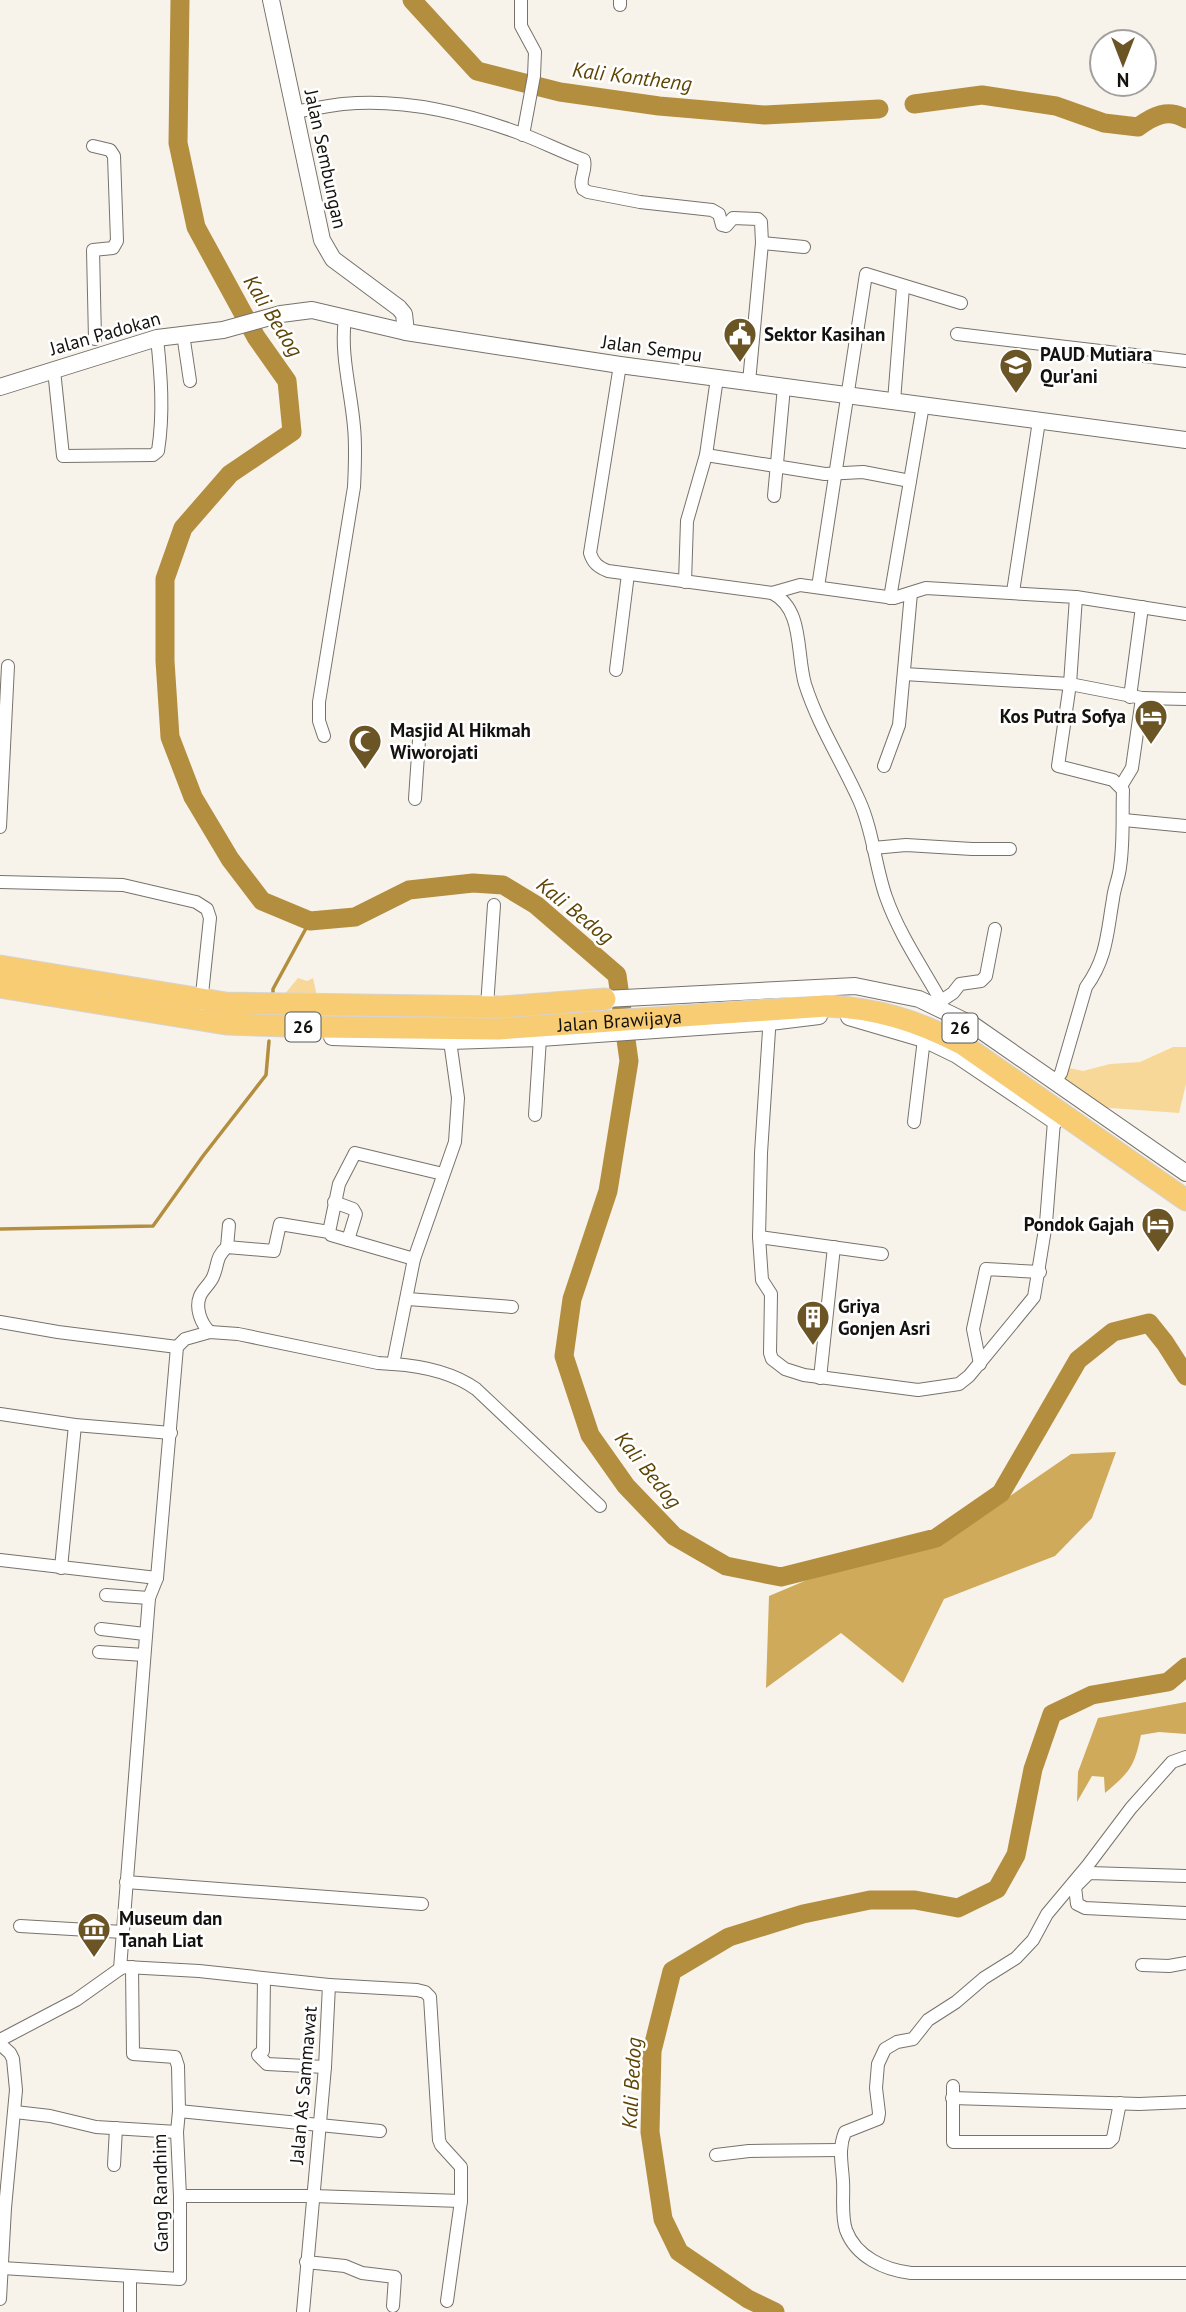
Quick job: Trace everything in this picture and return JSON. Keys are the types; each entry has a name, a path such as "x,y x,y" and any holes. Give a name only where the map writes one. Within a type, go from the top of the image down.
{"highway":[{"path":"0,966 201,1003"},
{"path":"0,974 201,1003"},
{"name":"Jalan Brawijaya","path":"0,987 226,1024 313,1020 498,1029 607,1016 693,1010 798,994 860,993 928,1012 968,1033 1186,1185"},
{"name":"Jalan Brawijaya","path":"201,1003 272,1008 313,1020"},
{"path":"313,1020 486,1006 607,1016"},
{"name":"Jalan Brawijaya","path":"693,1010 770,1016 826,1006 856,1007 926,1026 962,1044 1186,1200"}],"street":[{"name":"Jalan Sembungan","path":"271,0 319,230 326,250 332,259 399,307 404,314 406,332"},
{"path":"521,0 522,26 535,52 534,76 523,135"},
{"path":"295,112 346,104 415,106 442,111 523,135 568,156 584,160 586,166 580,182 588,192 640,202 712,210 719,214 726,226 733,218 758,219 761,222 762,243 749,382"},
{"path":"93,146 110,150 114,156 117,241 113,247 93,250 97,349"},
{"path":"762,243 804,247"},
{"path":"818,587 866,274 961,303"},
{"path":"894,401 902,287"},
{"name":"Jalan Sempu","path":"281,314 312,310 406,332 620,365 1186,440"},
{"name":"Jalan Padokan","path":"0,387 54,370 97,349 223,330 281,314"},
{"path":"324,736 319,721 318,702 354,487 356,456 346,380 343,334 345,318"},
{"path":"183,334 190,381"},
{"path":"957,334 1186,361"},
{"path":"54,370 63,456 153,455 158,451 162,398 157,338"},
{"path":"620,365 590,553 593,561 599,568 628,574 772,593 782,598 792,612 805,683 824,734 860,801 883,887 895,919 941,1005"},
{"path":"685,582 687,520 706,455 717,378"},
{"path":"774,496 784,387"},
{"path":"890,598 923,405"},
{"path":"1013,592 1039,421"},
{"path":"706,455 825,474 863,472 910,481"},
{"path":"615,670 628,574"},
{"path":"772,593 800,585 890,598 926,587 1076,597 1186,614"},
{"path":"884,766 900,725 911,593"},
{"path":"1076,597 1070,684 1058,766 1113,780 1121,786"},
{"path":"1055,1082 1086,987 1105,951 1113,894 1120,867 1124,820 1121,786 1132,768 1142,607"},
{"path":"0,827 8,666"},
{"path":"904,674 1070,684 1136,698 1186,699"},
{"path":"415,799 419,740"},
{"path":"1124,820 1186,826"},
{"path":"873,848 906,845 1010,849"},
{"path":"0,882 123,885 196,902 207,909 210,918 201,1003"},
{"path":"486,1006 494,905"},
{"path":"941,1005 960,984 981,981 986,976 995,929"},
{"path":"693,1010 855,986 941,1005 1186,1173"},
{"path":"0,994 226,1032 313,1020 450,1041 540,1038 607,1016"},
{"path":"1054,1121 1046,1223 1034,1297 980,1364 959,1384 918,1390 820,1378 785,1369 772,1359 771,1293 762,1280 759,1237 761,1153 770,1016 854,1018 924,1039 957,1055 1054,1121 1186,1212"},
{"path":"535,1115 540,1038"},
{"path":"914,1122 924,1039"},
{"path":"393,1364 414,1259 455,1142 458,1098 450,1041"},
{"path":"329,1232 342,1175 355,1153 443,1174"},
{"path":"334,1202 353,1209 356,1214 348,1240"},
{"path":"227,1247 274,1251 281,1224 329,1232 331,1235 414,1259"},
{"path":"210,1332 204,1327 199,1313 200,1297 215,1274 219,1255 227,1247 229,1225"},
{"path":"759,1237 881,1254"},
{"path":"820,1378 834,1247"},
{"path":"980,1364 973,1329 986,1269 1040,1272"},
{"path":"408,1299 512,1307"},
{"path":"0,1322 177,1347"},
{"path":"0,2297 4,2179 15,2112 16,2073 3,2046 14,2035 126,1968 123,1932 140,1655 149,1598 157,1578 177,1347 186,1339 210,1332 259,1338 378,1363 413,1365 432,1370 470,1385 600,1506"},
{"path":"0,1414 75,1425 171,1433"},
{"path":"61,1567 75,1425"},
{"path":"0,1560 157,1578"},
{"path":"106,1595 149,1598"},
{"path":"101,1629 142,1634"},
{"path":"100,1652 140,1655"},
{"path":"1186,1757 1172,1762 1131,1808 1047,1914 1033,1940 1016,1958 928,2020 916,2036 885,2049 878,2064 878,2119 845,2132 841,2150 846,2229 854,2243 870,2259 891,2270 911,2273 1186,2273"},
{"path":"1186,1876 1089,1873 1075,1887 1075,1895 1077,1904 1085,1908 1186,1913"},
{"path":"126,1882 422,1904"},
{"path":"20,1926 123,1932"},
{"path":"1142,1965 1168,1966 1186,1963"},
{"name":"Jalan As Sammawat","path":"126,1968 329,1985 325,2067 303,2312"},
{"name":"Gang Randhim","path":"2,2268 180,2280 178,2066 175,2057 133,2054 126,1968"},
{"path":"264,1979 262,2051 258,2055 260,2059 267,2064 325,2067"},
{"path":"329,1985 417,1990 430,1997 439,2140 461,2167 461,2201 446,2301"},
{"path":"1120,2103 1113,2138 1109,2142 953,2142 953,2092 1120,2103 1186,2102"},
{"path":"179,2111 380,2131"},
{"path":"15,2112 116,2128 177,2132"},
{"path":"114,2165 116,2128"},
{"path":"716,2155 749,2151 841,2150"},
{"path":"180,2196 313,2196 461,2201"},
{"path":"306,2262 345,2266 362,2273 396,2277 393,2306"},
{"path":"130,2276 130,2312"}],"shaded area":[{"path":"298,978 307,981 313,978 317,996 284,995"},
{"path":"1173,1047 1186,1047 1186,1084 1179,1113 1097,1107 1062,1080 1065,1067 1083,1071 1110,1064 1140,1062"},
{"path":"1116,1452 1092,1518 1055,1556 944,1599 903,1683 841,1633 766,1688 769,1596 807,1580 940,1544 1071,1454"},
{"path":"1186,1702 1186,1734 1159,1732 1141,1735 1133,1762 1121,1779 1105,1793 1104,1777 1092,1776 1077,1802 1078,1772 1098,1718"}],"waterway":[{"name":"Kali Bedog","path":"180,0 178,143 196,227 256,337 287,381 292,432 230,474 183,528 165,579 165,661 170,737 193,797 230,859 262,901 310,921 355,917 409,890 473,883 503,885 536,905 617,975 629,1061 608,1191 572,1299 564,1356 590,1435 626,1486 674,1536 726,1566 781,1577 936,1538 1001,1493 1078,1360 1113,1332 1149,1323 1186,1376"},
{"name":"Kali Kontheng","path":"412,0 477,71 560,92 659,106 765,115 879,109"},
{"name":"Kali Kontheng","path":"914,104 982,95 1056,106 1104,123 1138,127 1155,117 1167,114 1186,119"},
{"path":"273,996 273,989 310,921"},
{"path":"0,1229 153,1226 266,1075 269,1041"},
{"name":"Kali Bedog","path":"775,2312 748,2299 679,2252 663,2219 650,2132 652,2051 672,1971 729,1937 803,1914 870,1900 915,1900 958,1908 997,1889 1016,1855 1033,1769 1052,1714 1092,1695 1168,1682 1186,1667"}],"place":[{"name":"Sektor Kasihan","path":"740,364"},
{"name":"PAUD Mutiara Qur'ani","path":"1016,395"},
{"name":"Kos Putra Sofya","path":"1151,746"},
{"name":"Masjid Al Hikmah Wiworojati","path":"365,771"},
{"name":"Pondok Gajah","path":"1158,1254"},
{"name":"Griya Gonjen Asri","path":"813,1347"},
{"name":"Museum dan Tanah Liat","path":"94,1959"}]}
